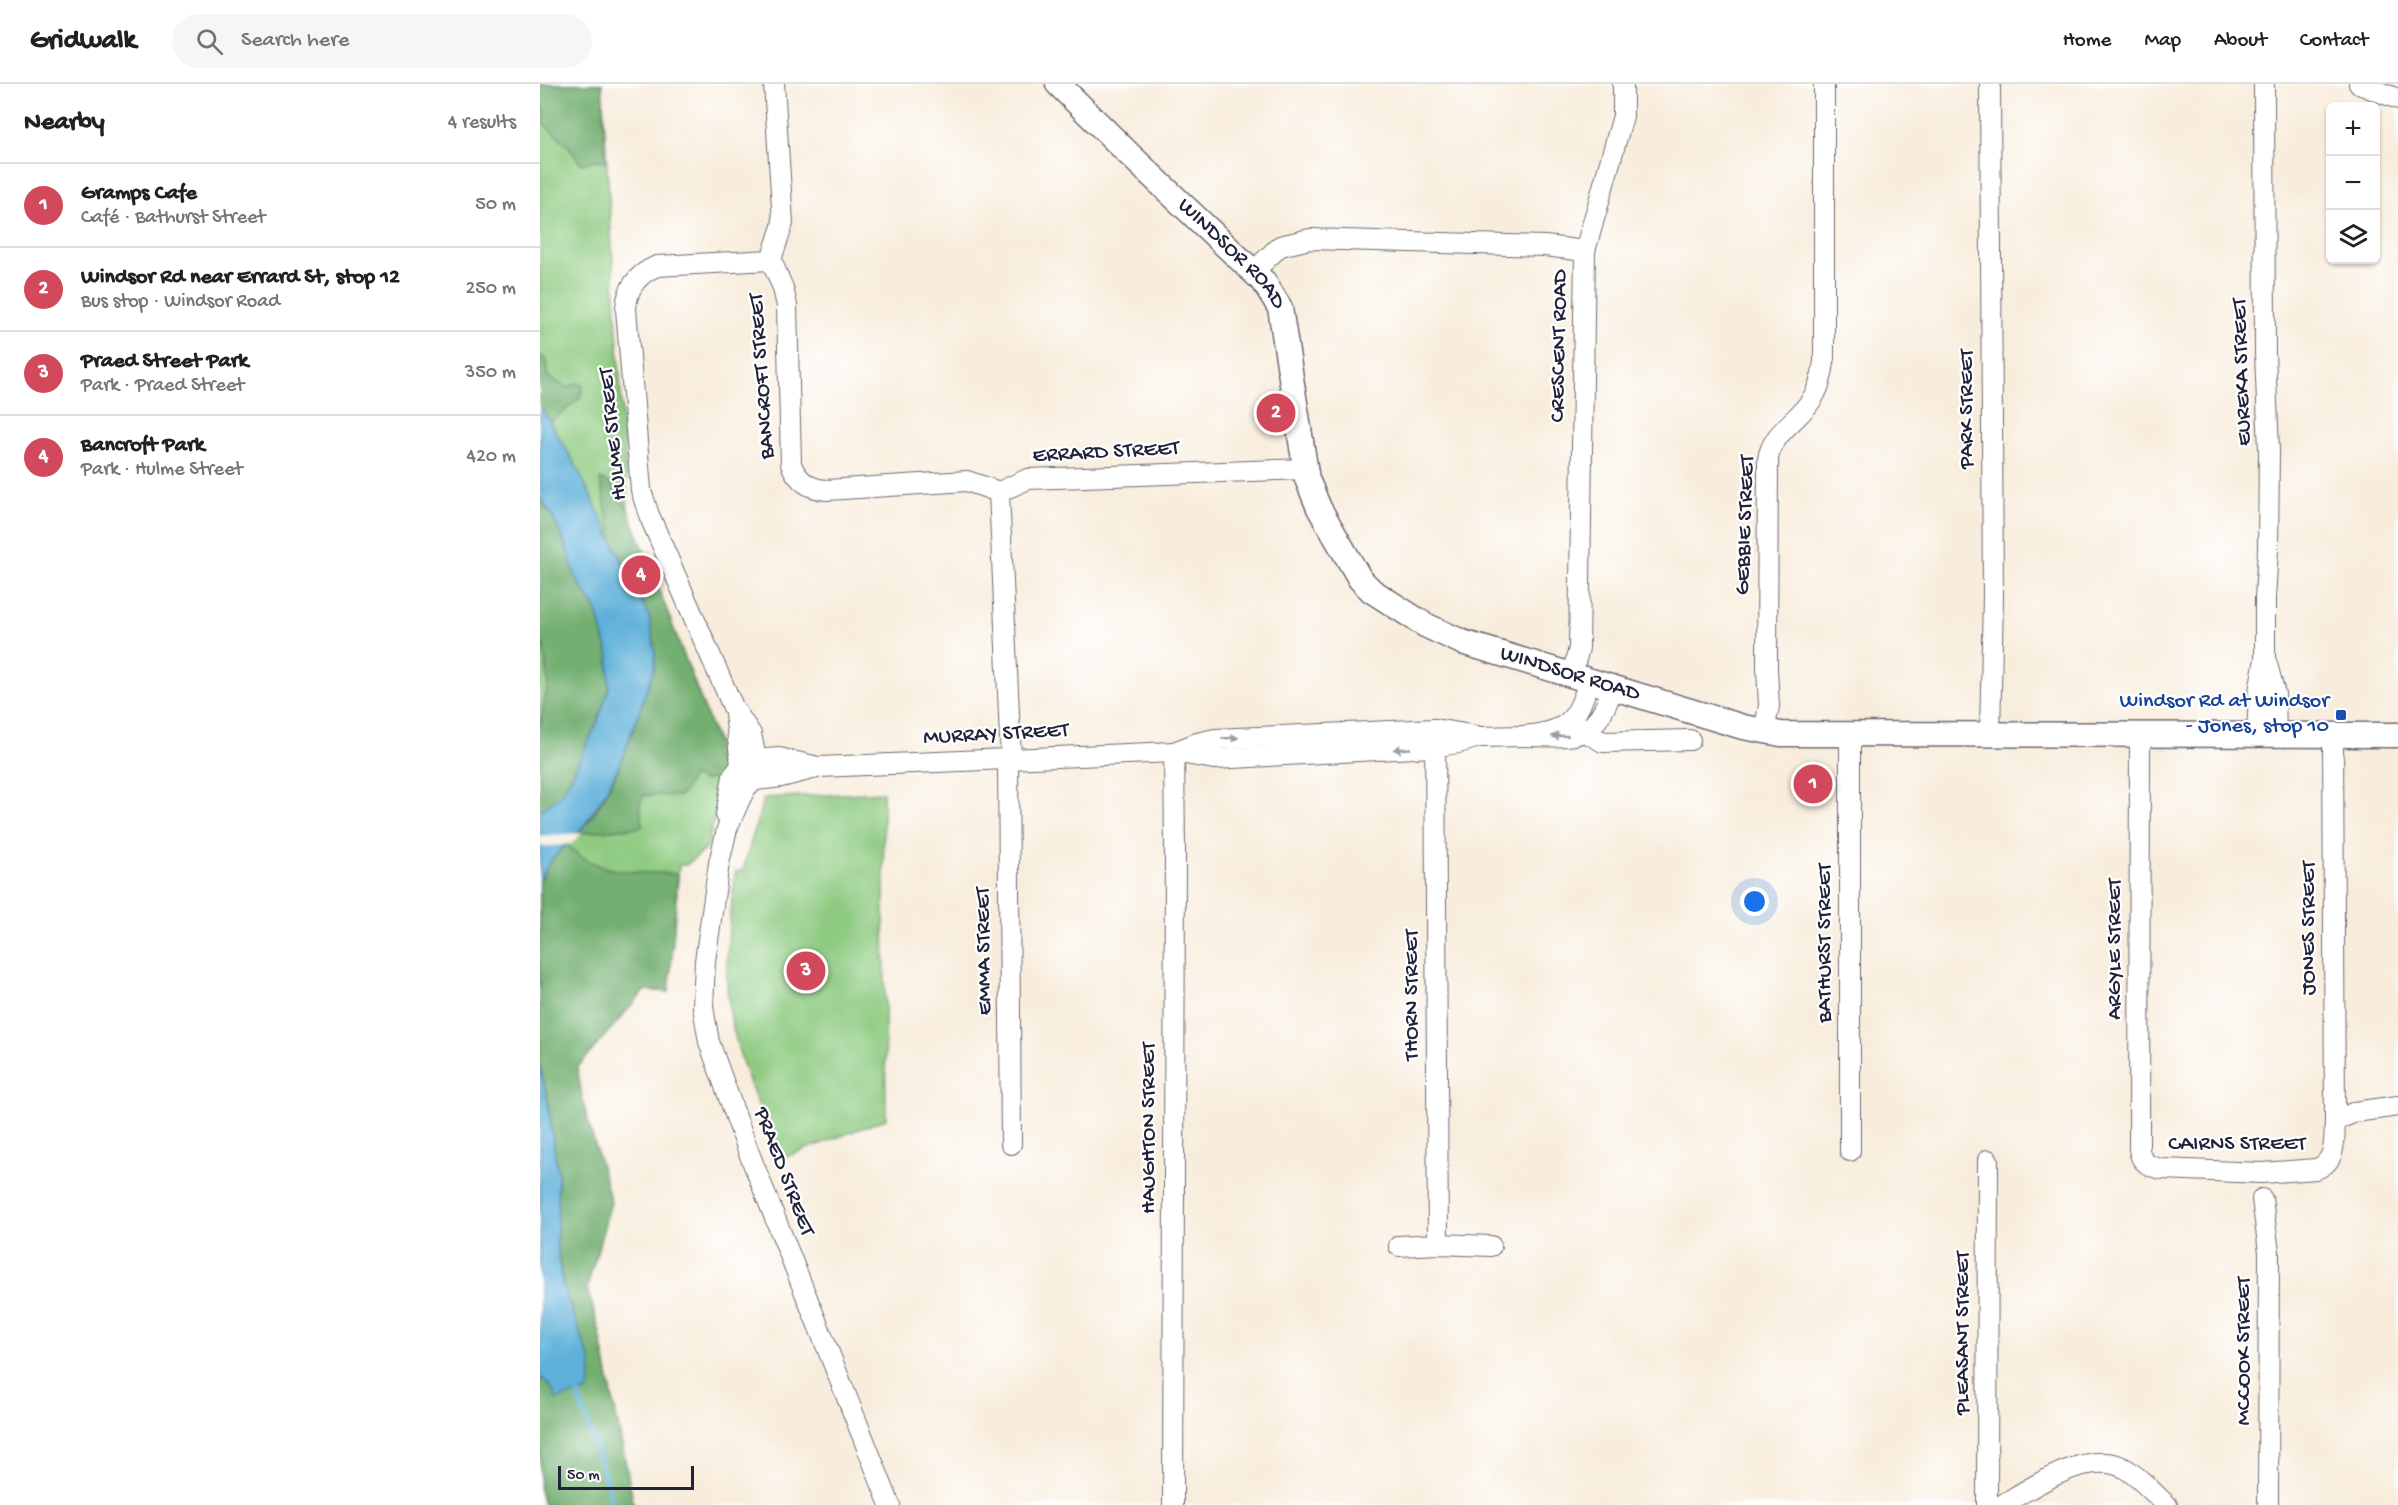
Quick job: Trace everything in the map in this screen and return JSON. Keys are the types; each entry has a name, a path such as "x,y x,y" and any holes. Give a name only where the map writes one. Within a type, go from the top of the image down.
{"main road":[{"name":"WINDSOR ROAD","path":"1058,84 1264,282 1280,308 1305,469 1309,486 1319,508 1355,573 1372,591 1445,636 1764,732 1807,735 2398,735"}],"street":[{"name":"BANCROFT STREET","path":"774,84 783,223 771,260 787,306 791,464 806,484 827,490 967,481 999,492"},
{"path":"1586,251 1623,116 1623,84"},
{"name":"GEBBIE STREET","path":"1764,732 1770,698 1767,669 1768,459 1776,438 1803,411 1815,394 1820,384 1824,362 1824,84"},
{"name":"PARK STREET","path":"1990,84 1993,597 1990,734"},
{"name":"EUREKA STREET","path":"2264,84 2265,353 2269,451 2265,659 2275,694 2266,736"},
{"path":"2359,84 2398,99"},
{"name":"CRESCENT ROAD","path":"1254,270 1280,246 1310,239 1545,246 1586,251 1580,677"},
{"name":"HULME STREET","path":"748,762 750,731 733,707 649,515 641,490 626,300 633,283 639,276 657,266 771,260"},
{"name":"ERRARD STREET","path":"999,492 1028,478 1305,469"},
{"name":"EMMA STREET","path":"999,492 1009,759 1011,1144"},
{"name":"MURRAY STREET","path":"1523,736 1553,732 1570,720 1581,706 1580,677"},
{"path":"1585,732 1599,718 1613,688"},
{"name":"MURRAY STREET","path":"756,780 782,777 820,767 1174,752 1197,742 1215,739 1571,736 1585,732 1603,742 1690,740"},
{"name":"BATHURST STREET","path":"1850,735 1850,1151"},
{"name":"ARGYLE STREET","path":"2140,735 2139,1148 2145,1162"},
{"name":"JONES STREET","path":"2333,736 2335,1121"},
{"name":"THORN STREET","path":"1436,738 1438,1244"},
{"name":"HAUGHTON STREET","path":"1173,1505 1174,752"},
{"name":"MURRAY STREET","path":"748,762 782,758 820,767"},
{"path":"748,762 756,780"},
{"name":"PRAED STREET","path":"748,762 733,776 729,789 703,975 706,1029 749,1153 890,1505"},
{"name":"PRAED STREET","path":"723,843 740,799 747,786 756,780"},
{"name":"CAIRNS STREET","path":"2145,1162 2162,1169 2230,1173 2275,1173 2316,1169 2324,1166 2331,1157 2335,1121 2351,1113 2398,1106"},
{"name":"PLEASANT STREET","path":"1987,1505 1988,1160"},
{"name":"MCCOOK STREET","path":"2262,1199 2269,1252 2268,1505"},
{"path":"1399,1246 1438,1244 1491,1246"},
{"path":"2002,1505 2060,1473 2103,1463 2125,1469 2167,1505"}],"green space":[{"path":"540,84 602,84 628,509 722,755 724,776 707,848 686,865 679,865 669,992 645,990 577,1067 540,1066 540,880 552,859 584,826 646,610 575,464 540,406"},
{"path":"540,84 602,84 606,162 596,160 581,164 569,147 543,123 545,116 540,101"},
{"path":"540,354 547,362 547,376 567,388 577,383 583,385 580,398 550,422 540,406"},
{"path":"600,479 610,483 628,509 722,755 724,776 704,781 692,776 684,792 679,796 644,795 640,802 642,827 578,833 604,798 614,777 633,731 655,666 649,616 612,540"},
{"path":"540,498 552,515 566,546 576,578 597,611 609,657 609,688 598,721 573,774 561,794 540,811 540,728 548,683 544,647 540,640"},
{"path":"540,640 547,661 549,684 540,728"},
{"path":"883,792 886,1119 780,1159 743,1065 732,1026 727,989 727,956 735,872 743,870 764,798"},
{"path":"567,844 579,855 604,867 633,872 678,874 669,992 645,990 577,1068 584,1106 611,1202 587,1288 599,1329 634,1505 544,1505 540,1490 540,1378 551,1386 591,1362 564,1290 557,1245 558,1173 547,1096 540,1066 540,880 552,859"}],"water":[{"path":"540,406 575,464 649,616 655,666 622,760 605,793 584,826 552,859 540,880 540,811 561,794 598,721 609,688 609,657 597,611 576,578 566,546 552,515 540,498"},
{"path":"540,1066 558,1173 557,1245 561,1276 591,1362 588,1391 556,1399 552,1389 540,1378"}],"pier":[{"path":"582,833 571,844 540,847 540,836"}],"waterway":[{"path":"576,1389 610,1492 610,1505"}],"place":[{"name":"Windsor Rd near Errard St, stop 12","path":"1276,413"},
{"name":"Bancroft Park","path":"641,575"},
{"name":"Windsor Rd at Windsor - Jones, stop 10","path":"2341,715"},
{"name":"Gramps Cafe","path":"1813,784"},
{"name":"Praed Street Park","path":"806,971"}]}
